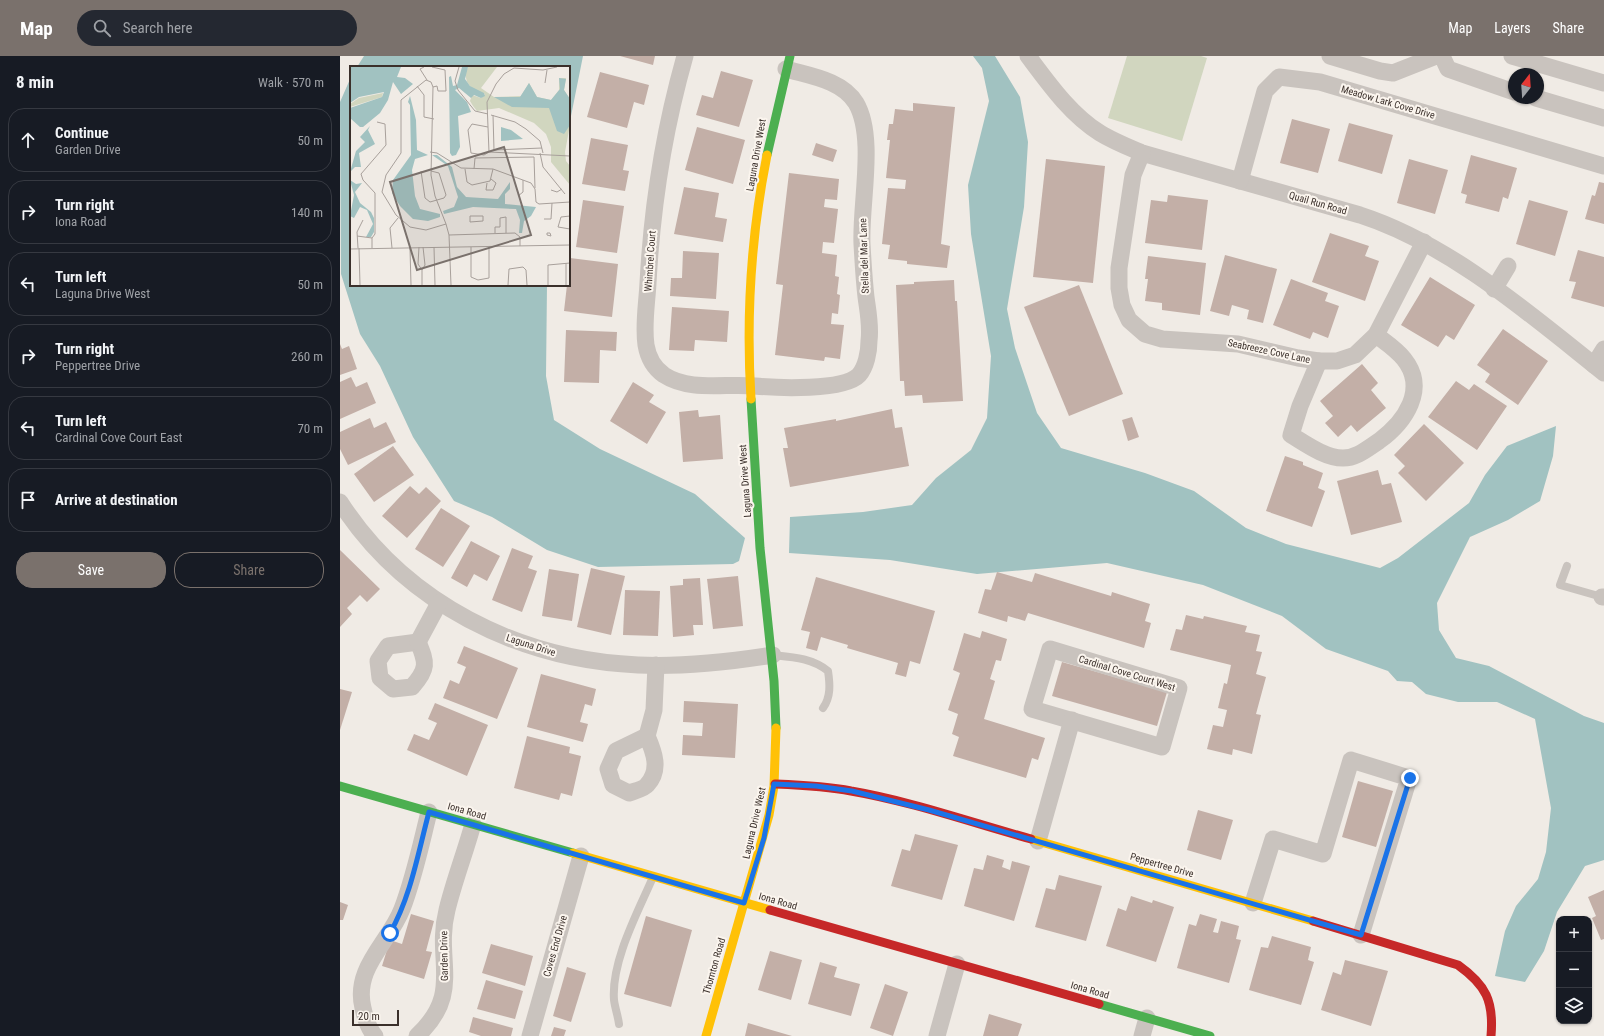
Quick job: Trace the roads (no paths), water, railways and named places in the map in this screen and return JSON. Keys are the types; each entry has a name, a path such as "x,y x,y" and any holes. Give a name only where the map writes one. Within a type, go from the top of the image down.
{"street":[{"name":"Whimbrel Court","path":"685,56 674,95 662,150 653,210 648,268 646,346 651,362 663,375 678,382 710,386 749,385"},
{"name":"Quail Run Road","path":"1028,56 1069,107 1086,122 1117,142 1142,153 1378,221 1424,242 1523,309 1599,369"},
{"path":"1330,56 1380,71 1393,73 1436,56"},
{"path":"1442,56 1448,69 1508,90"},
{"path":"1512,56 1604,83"},
{"name":"Stella del Mar Lane","path":"749,385 779,388 840,384 852,380 860,374 867,358 869,342 870,322 862,241 866,158 865,136 861,117 856,103 838,85 788,62"},
{"name":"Laguna Drive West","path":"744,903 764,838 774,784 776,721 773,655 763,577 749,385 750,293 755,226 765,162 788,62"},
{"name":"Meadow Lark Cove Drive","path":"1240,181 1265,91 1279,77 1320,82 1604,166"},
{"path":"1544,100 1604,118"},
{"name":"Seabreeze Cove Lane","path":"1142,153 1133,175 1119,268 1118,288 1122,305 1129,320 1145,334 1162,339 1238,344 1319,362 1337,361 1356,356 1376,335 1424,242"},
{"path":"1494,289 1508,266"},
{"path":"1319,362 1300,406 1291,435 1324,453 1344,458 1361,453 1392,431 1406,414 1413,397 1413,378 1404,360 1376,335"},
{"path":"1599,369 1604,349"},
{"name":"Laguna Drive","path":"340,502 360,531 382,556 417,587 439,603 476,624 531,647 587,660 637,666 734,661 773,655"},
{"path":"418,642 439,603"},
{"name":"Cardinal Cove Court West","path":"1050,649 1179,688 1162,747 1072,720 1032,709 1050,649"},
{"path":"647,736 654,710 656,665"},
{"path":"1038,841 1072,720"},
{"path":"1253,903 1273,838 1323,854 1351,760 1402,775 1410,778 1361,935"},
{"name":"Peppertree Drive","path":"774,784 816,786 852,791 929,810 1253,903 1458,965 1474,976 1487,992 1493,1018 1491,1036"},
{"name":"Iona Road","path":"340,786 1210,1036"},
{"path":"375,1036 364,1014 361,1001 362,981 368,965 399,917 406,898 429,812"},
{"name":"Garden Drive","path":"417,1036 429,1025 438,1010 445,989 446,972 443,931 447,909 473,824"},
{"name":"Coves End Drive","path":"530,1036 581,856"},
{"name":"Thornton Road","path":"706,1036 744,903"},
{"path":"937,1036 957,964"},
{"path":"1142,1036 1147,1018"}],"lane":[{"path":"1567,566 1560,585 1603,597"},
{"path":"773,655 801,657 820,664 828,671 830,685 826,703 823,708"},
{"path":"619,1024 614,1000 616,974 624,947 654,877"}],"water":[{"path":"364,56 583,56 570,121 570,66 358,66"},
{"path":"973,56 995,56 1020,97 1028,142 1024,207 1007,309 1015,348 1037,413 1061,448 1145,473 1194,491 1246,528 1286,544 1380,568 1398,558 1469,503 1485,475 1507,446 1556,426 1553,456 1540,501 1508,520 1470,537 1437,603 1439,630 1456,658 1489,666 1584,716 1604,723 1604,860 1585,866 1557,912 1544,951 1525,982 1495,976 1505,931 1516,906 1538,879 1546,852 1551,808 1535,719 1497,702 1458,702 1426,694 1412,682 1397,681 1388,671 1326,649 1282,616 1203,585 1107,563 977,574 890,560 789,553 790,517 863,512 912,505 936,478 971,450 987,418 991,356 971,234 968,185 989,101 982,68"},
{"path":"350,79 350,286 547,286 546,376 554,420 600,449 695,494 745,538 739,561 733,564 598,567 547,550 492,517 454,501 413,437 380,366 360,334 341,274 340,102"}]}
